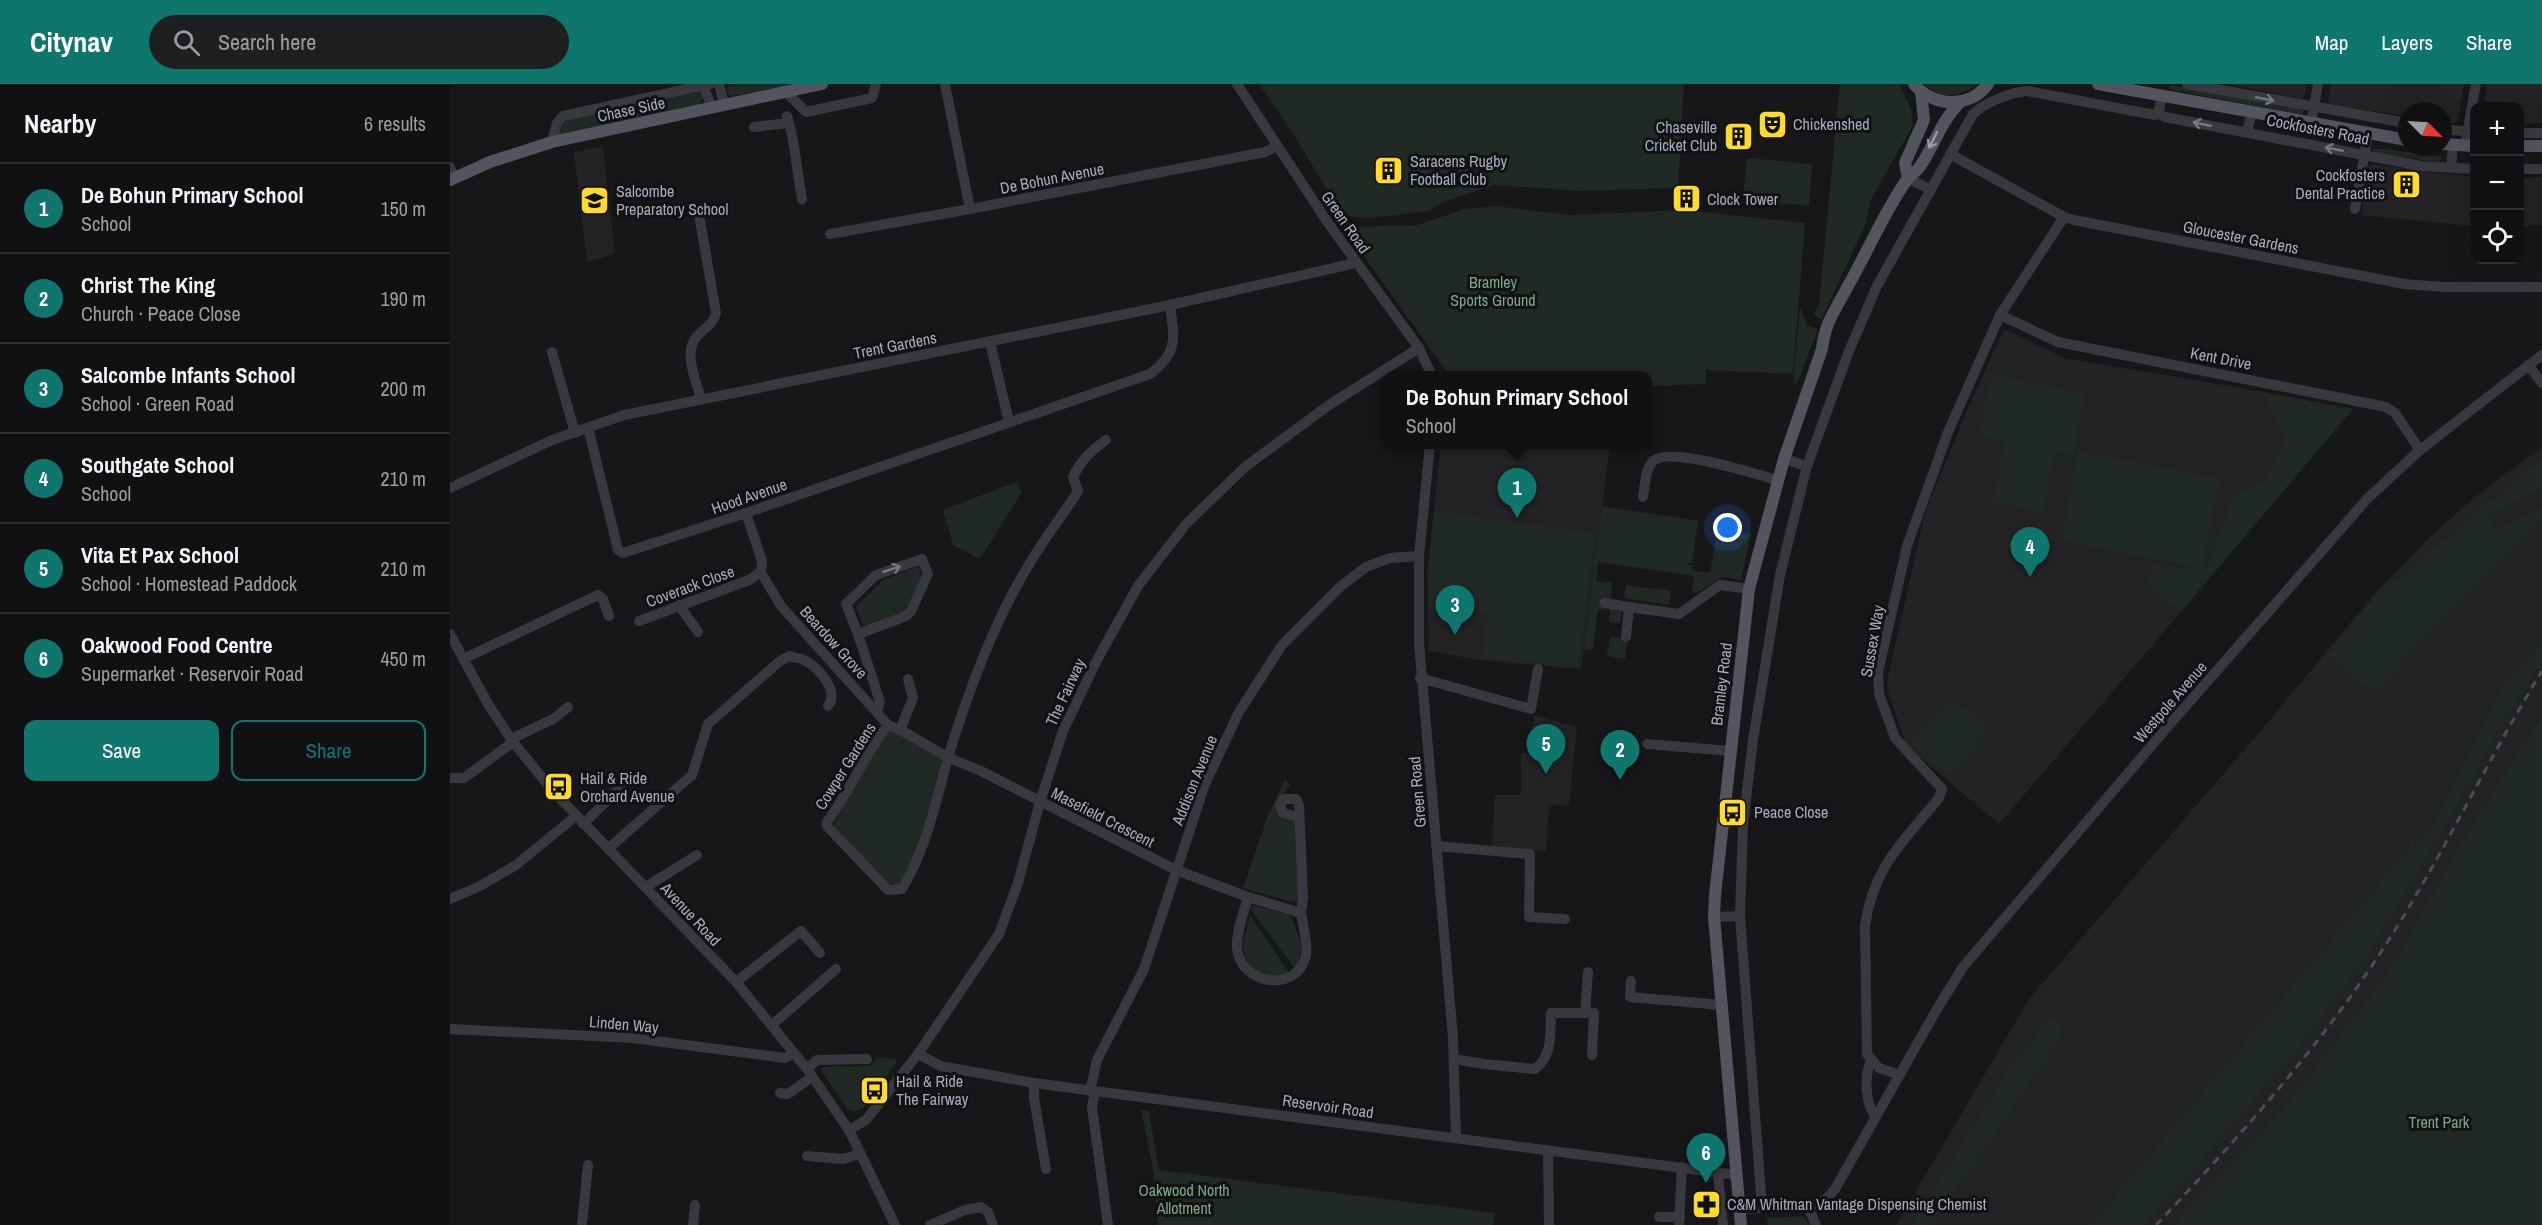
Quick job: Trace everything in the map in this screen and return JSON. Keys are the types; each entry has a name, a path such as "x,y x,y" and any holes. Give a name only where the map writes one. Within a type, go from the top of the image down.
{"main road":[{"name":"Chase Side","path":"452,175 552,142 822,84"},
{"name":"Cockfosters Road","path":"2098,84 2161,91 2252,112 2398,138"},
{"path":"1917,88 1939,101 1960,102 1970,99 1989,85"},
{"name":"Bramley Road","path":"1908,178 1905,164 1924,120 1917,88"},
{"name":"Bramley Road","path":"1741,1225 1714,917 1749,589 1777,480 1833,311 1848,287 1866,247 1908,178 1918,170 1944,120 1960,102"},
{"path":"2524,146 2542,146"}],"street":[{"path":"705,84 718,105"},
{"name":"Chase Side","path":"552,142 557,123 563,116 705,84"},
{"path":"718,105 719,84"},
{"path":"785,91 806,112 872,98 876,84"},
{"path":"945,84 970,209"},
{"name":"Green Road","path":"1237,84 1356,263 1419,348 1430,371"},
{"name":"Cockfosters Road","path":"2187,84 2398,122"},
{"path":"2311,123 2318,84"},
{"path":"2474,102 2476,84"},
{"name":"Cockfosters Road","path":"1950,154 1973,114 1979,108 2017,92 2027,91 2151,115 2157,113 2165,117 2421,166 2470,169"},
{"path":"2157,113 2161,91"},
{"path":"2247,132 2252,112"},
{"path":"754,127 788,119 795,143 796,171 802,199"},
{"path":"2452,130 2470,132"},
{"path":"2355,209 2368,133"},
{"path":"2451,168 2459,145 2470,133"},
{"path":"2524,133 2542,133"},
{"name":"De Bohun Avenue","path":"830,234 1265,152 1277,146"},
{"path":"1762,1207 1740,916 1743,825 1753,740 1780,575 1807,466 1849,351 1872,297 1950,154"},
{"name":"Gloucester Gardens","path":"1950,154 2064,217 2404,284 2444,287 2542,287"},
{"path":"2524,169 2542,169"},
{"path":"1908,178 1931,190"},
{"path":"698,209 716,313 713,321 694,340 691,350 691,361 701,399"},
{"name":"Sussex Way","path":"1876,1117 1870,1110 1867,1070 1871,1061 1867,1054 1864,960 1867,908 1878,875 1939,798 1942,789 1895,738 1879,694 1878,672 1907,546 1948,432 2000,315 2064,217"},
{"name":"Trent Gardens","path":"450,488 552,440 624,414 1170,305 1356,263"},
{"name":"Hood Avenue","path":"588,427 618,550 623,553 1150,374 1169,357 1175,339 1170,305"},
{"name":"Kent Drive","path":"2000,315 2058,342 2386,407 2395,413 2421,450"},
{"path":"990,342 1009,422"},
{"name":"The Fairway","path":"1383,371 1419,348"},
{"path":"552,352 575,433"},
{"name":"Westpole Avenue","path":"1876,1117 1942,999 1963,967 2332,538 2368,498 2421,450 2542,355"},
{"path":"2528,365 2542,383"},
{"name":"The Fairway","path":"849,1130 866,1120 918,1054 999,934 1018,883 1040,802 1063,731 1096,660 1138,586 1186,524 1254,460 1329,405 1382,371"},
{"name":"Cowper Gardens","path":"947,757 888,725 827,822 827,826 888,890 902,889 912,873 932,817 947,757 971,687 998,625 1026,568 1078,491 1073,477 1078,467 1086,455 1106,440"},
{"name":"Green Road","path":"1430,449 1419,556 1420,678 1454,1059 1456,1138"},
{"path":"1642,497 1651,463 1659,457 1714,461 1777,480"},
{"path":"1784,459 1807,466"},
{"name":"Coverack Close","path":"639,621 749,580 761,572 762,561 746,513"},
{"name":"Addison Avenue","path":"1108,1225 1092,1107 1097,1060 1144,969 1205,784 1229,732 1239,712 1282,645 1341,586 1366,567 1390,558 1419,556"},
{"path":"858,634 906,616 911,611 928,574 922,559 876,575 846,604 880,702 877,712"},
{"name":"Beardow Grove","path":"763,576 781,606 888,725"},
{"path":"1604,603 1679,614 1720,585 1749,589"},
{"path":"463,659 598,595 603,599 609,616"},
{"path":"679,605 698,632"},
{"path":"1626,638 1629,607"},
{"name":"Avenue Road","path":"450,634 488,704 512,741 579,820 736,982 794,1053 849,1130 895,1225"},
{"path":"608,849 692,775 708,724 780,661 789,656 804,660 821,675 832,691 831,702 828,706"},
{"path":"1420,678 1531,709 1538,669"},
{"path":"900,730 913,698 908,679"},
{"path":"450,778 464,778 512,741 555,718 567,708"},
{"path":"1732,737 1753,740"},
{"path":"1647,744 1730,751"},
{"name":"Masefield Crescent","path":"947,757 981,771 1176,870 1248,897 1301,913"},
{"path":"450,899 516,866 620,788"},
{"path":"1248,897 1238,935 1237,949 1251,973 1267,980 1285,979 1300,969 1307,944 1301,913 1303,897 1298,817"},
{"path":"1436,846 1530,854 1529,917 1564,919"},
{"path":"646,887 697,855"},
{"path":"1714,917 1740,916"},
{"path":"736,982 801,932 820,953"},
{"path":"772,1025 836,969"},
{"path":"1585,1013 1588,972"},
{"path":"1631,981 1630,997 1722,1005"},
{"path":"1454,1059 1535,1069 1545,1061 1549,1050 1551,1013 1594,1013 1592,1055"},
{"name":"Linden Way","path":"450,1029 633,1038 785,1058 794,1053"},
{"name":"Reservoir Road","path":"918,1054 941,1066 1034,1083 1736,1175"},
{"path":"780,1093 788,1094 809,1073 817,1060 867,1059"},
{"path":"1871,1061 1886,1072 1900,1075"},
{"path":"1034,1083 1034,1098 1046,1168"},
{"path":"1739,1209 1821,1202 1835,1189 1876,1117"},
{"path":"1548,1151 1549,1225"},
{"path":"807,1156 843,1160 860,1154"},
{"path":"582,1225 588,1165"},
{"path":"1659,1217 1679,1221 1682,1167"},
{"path":"1718,1174 1723,1225"},
{"path":"693,1225 694,1204"},
{"path":"1807,1205 1816,1225"},
{"path":"930,1225 965,1210 981,1207 988,1212 993,1225"}],"shaded area":[{"path":"2227,84 2307,84 2305,95 2301,99"},
{"path":"2331,84 2464,84 2458,121 2453,124 2452,102 2398,102 2398,115 2331,105 2328,101"},
{"path":"2487,84 2542,84 2542,123 2524,124 2524,102 2485,102"},
{"name":"Salcombe Preparatory School","path":"603,146 615,254 587,262 574,152"},
{"path":"2369,164 2470,177 2470,226 2361,215"},
{"path":"2542,177 2542,225 2524,226 2524,178"},
{"path":"2004,329 2064,358 2259,391 2285,436 2263,481 2233,496 2206,570 2147,584 2180,613 1999,824 1906,745 1889,695 1887,681 1926,510"},
{"path":"2542,447 2542,714 2460,845 2388,972 2291,1099 2173,1225 1896,1225 2029,999 2264,727 2377,591 2432,535 2481,492"},
{"path":"1441,449 1609,449 1581,669 1479,660 1429,651 1427,574"},
{"path":"1534,715 1577,727 1569,806 1549,805 1546,851 1492,846 1495,795 1521,795 1521,753 1529,753"}],"green space":[{"path":"799,84 731,96 727,93 728,86"},
{"path":"1259,84 1684,84 1678,188 1579,191 1495,185 1446,201 1427,211 1373,218 1343,216 1292,132"},
{"path":"1840,84 1899,84 1909,104 1913,125 1870,201 1866,223 1822,318 1819,319 1814,314 1819,304"},
{"path":"1924,84 1977,84 1957,94 1944,95"},
{"path":"2171,85 2304,110 2303,116 2169,89"},
{"path":"698,92 703,97 700,104 560,136 558,131 565,120"},
{"path":"2372,149 2398,151 2398,156 2443,157 2438,162 2375,153"},
{"path":"1747,158 1812,164 1809,206 1743,200"},
{"name":"Bramley Sports Ground","path":"1495,206 1570,215 1684,210 1805,223 1793,374 1706,370 1705,384 1652,386 1652,371 1446,371 1343,227 1418,225 1465,209"},
{"path":"1800,307 1807,326 1818,329 1797,384 1793,382"},
{"path":"1991,375 2085,393 2073,454 2055,451 2043,512 1993,502 2005,441 1979,436"},
{"path":"2259,391 2353,409 2180,613 2147,584 2155,564 2206,570 2233,495 2263,481 2285,436"},
{"path":"2078,451 2220,479 2202,568 2061,541"},
{"path":"2542,459 2542,488 2488,515 2495,531 2542,507 2542,520 2373,692 2328,655 2375,597"},
{"path":"1016,482 1022,492 980,559 953,545 943,510"},
{"path":"1602,506 1698,521 1692,563 1686,563 1692,566 1691,570 1710,573 1718,526 1751,534 1741,580 1722,577 1697,593 1692,592 1694,576 1598,562 1596,581 1612,583 1610,603 1604,602 1603,608 1622,611 1620,623 1609,622 1610,610 1598,609 1593,650 1584,649"},
{"path":"1434,511 1595,533 1578,665 1483,659 1487,614 1429,611 1428,574"},
{"path":"919,566 921,578 906,611 863,626 856,607 883,580"},
{"path":"1626,585 1671,591 1669,605 1624,598"},
{"path":"1610,637 1628,639 1625,659 1607,656"},
{"path":"2542,642 2542,662 2516,700 2368,955 2291,1057 2144,1225 2091,1225 2405,853 2412,841 2417,853 2416,846 2419,838 2430,831 2501,689"},
{"path":"1952,697 1989,730 1948,776 1911,744"},
{"name":"Trent Park","path":"2542,714 2542,1225 2173,1225 2291,1099 2388,972 2460,845"},
{"path":"893,731 941,759 943,763 919,846 905,876 897,885 887,883 837,832 834,824 882,738 888,732"},
{"path":"1285,780 1290,785 1277,802 1283,816 1297,822 1302,894 1292,902 1243,888 1269,813"},
{"path":"1253,905 1290,915 1301,947 1296,970 1251,910"},
{"path":"1250,915 1290,974 1277,978 1253,970 1245,957 1243,944"},
{"path":"2052,1016 2063,1029 2048,1056 1931,1225 1911,1225 2011,1066"},
{"path":"877,1057 895,1059 897,1062 863,1108 855,1111 847,1108 821,1071 822,1067 870,1066"},
{"name":"Oakwood North Allotment","path":"1141,1110 1149,1111 1159,1170 1495,1213 1493,1225 1158,1225 1153,1169"},
{"path":"1804,1216 1810,1225 1768,1225 1767,1218"}],"railway":[{"path":"2156,1225 2215,1162 2302,1061 2355,991 2422,885 2542,671"}],"place":[{"name":"Chickenshed","path":"1772,124"},
{"name":"Chaseville Cricket Club","path":"1738,136"},
{"name":"Saracens Rugby Football Club","path":"1389,170"},
{"name":"Cockfosters Dental Practice","path":"2406,184"},
{"name":"Clock Tower","path":"1686,199"},
{"name":"Salcombe Preparatory School","path":"595,200"},
{"name":"De Bohun Primary School","path":"1517,518"},
{"name":"Southgate School","path":"2030,577"},
{"name":"Salcombe Infants School","path":"1455,635"},
{"name":"Vita Et Pax School","path":"1546,774"},
{"name":"Christ The King","path":"1620,780"},
{"name":"Hail & Ride Orchard Avenue","path":"559,787"},
{"name":"Peace Close","path":"1733,812"},
{"name":"Hail & Ride The Fairway","path":"875,1090"},
{"name":"Oakwood Food Centre","path":"1706,1183"},
{"name":"C&M Whitman Vantage Dispensing Chemist","path":"1706,1204"}]}
